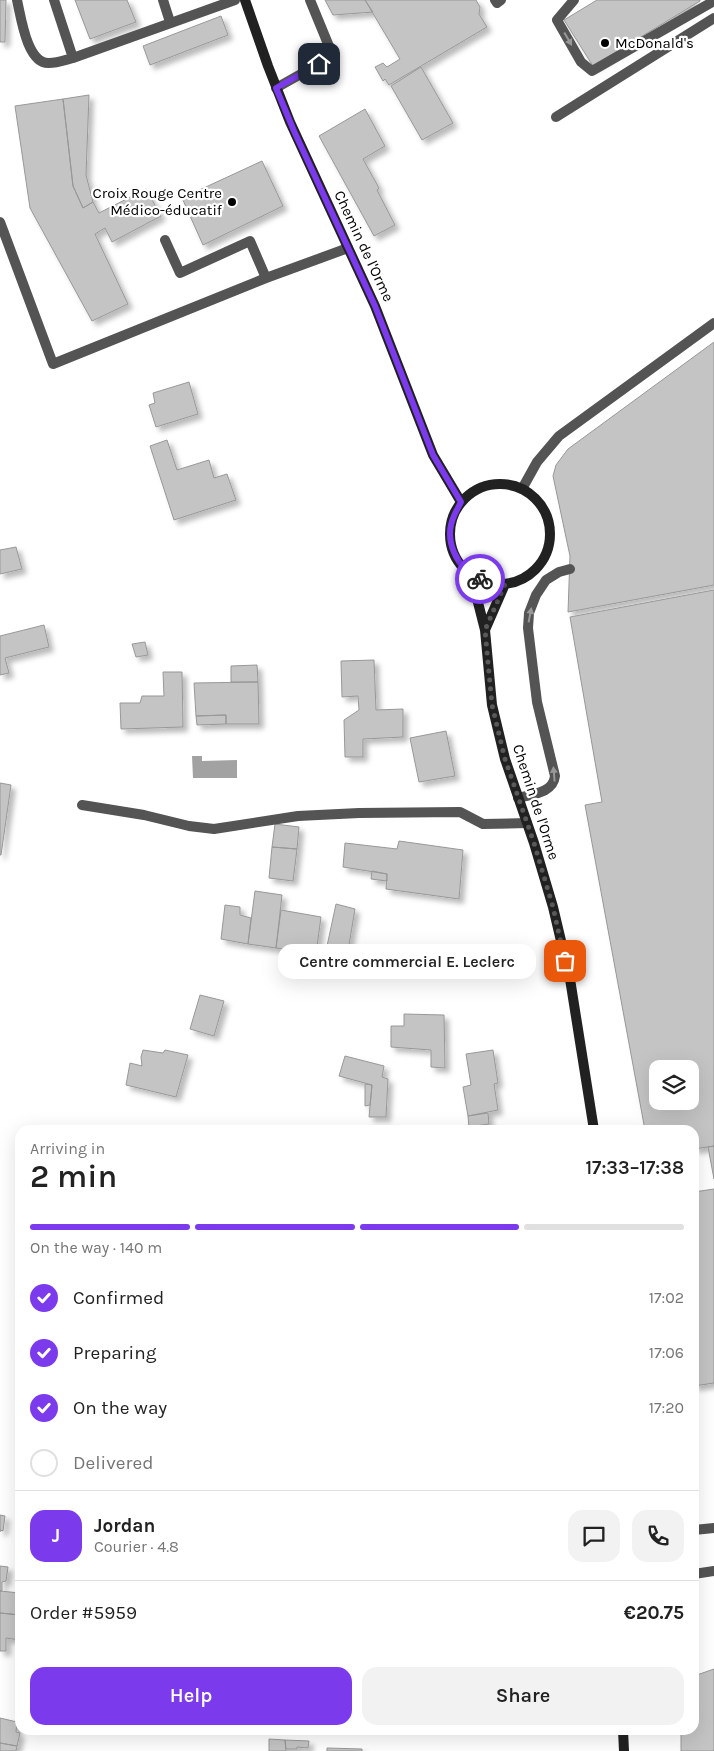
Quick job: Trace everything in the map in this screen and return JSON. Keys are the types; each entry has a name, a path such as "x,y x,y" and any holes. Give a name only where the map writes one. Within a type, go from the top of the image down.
{"street":[{"path":"17,0 29,46 36,58 48,64 73,58 235,0"},
{"path":"54,0 73,58"},
{"path":"163,0 170,22"},
{"name":"Chemin de l'Orme","path":"245,0 276,88 375,306 433,455 461,502"},
{"path":"276,88 333,56 310,0"},
{"path":"495,0 497,2 501,0"},
{"path":"574,0 557,20 581,62 592,71 714,1"},
{"path":"556,117 714,18"},
{"path":"0,222 53,364 266,278 348,248"},
{"path":"165,240 180,273 250,241 266,278"},
{"path":"522,489 537,462 559,436 714,323"},
{"path":"506,484 522,489 536,498 545,511 550,526 550,543 545,558 535,571 521,580 505,584 487,582 470,575 461,566 453,551 450,534 453,517 461,502 474,491 490,485 506,484"},
{"path":"518,798 550,788 554,783 555,776 537,702 528,628 529,613 536,595 546,580 559,572 570,569"},
{"name":"Chemin de l'Orme","path":"470,575 485,630 492,705 505,759 553,907 570,980 593,1125"},
{"name":"Chemin de l'Orme","path":"485,630 505,584"},
{"path":"82,805 144,815 189,826 214,829 298,816 359,813 460,812 483,824 527,823"},
{"path":"699,1530 714,1528"},
{"path":"699,1573 714,1571"},
{"path":"623,1735 624,1751"}],"shaded area":[{"path":"192,756 202,756 202,761 237,760 237,778 193,778"}],"building":[{"path":"0,0 6,0 5,42 0,42"},
{"path":"75,0 127,0 136,22 90,39"},
{"path":"325,0 365,0 373,12 333,15"},
{"path":"365,0 476,0 480,7 479,14 487,27 389,85 385,79 383,81 375,67 383,63 387,67 400,59"},
{"name":"McDonald's","path":"597,0 700,1 593,66 564,20"},
{"path":"221,16 228,35 150,65 143,46"},
{"path":"421,67 453,123 422,140 391,86"},
{"path":"89,95 86,175 93,202 83,208 73,186 63,99"},
{"path":"63,99 73,186 83,208 93,202 99,213 146,189 161,216 112,242 105,228 95,234 128,304 92,321 30,208 15,106"},
{"path":"365,109 385,146 363,159 379,188 377,190 395,225 374,236 319,136"},
{"name":"Croix Rouge Centre Médico-éducatif","path":"262,161 283,206 203,245 182,198"},
{"path":"714,342 714,585 568,612 570,556 553,476 556,465 568,449"},
{"path":"189,382 198,414 156,427 149,405 155,403 153,393"},
{"path":"167,440 177,470 209,460 214,478 227,474 236,500 174,520 150,446"},
{"path":"16,547 22,569 0,574 0,550"},
{"path":"714,590 714,1146 699,1148 699,1125 644,1125 585,805 602,802 570,617"},
{"path":"44,625 49,647 5,658 9,673 0,675 0,636"},
{"path":"145,642 148,655 136,657 132,644"},
{"path":"374,660 376,710 403,709 403,737 363,739 363,757 345,757 344,720 359,710 358,696 342,697 341,661"},
{"path":"257,665 258,682 231,682 231,666"},
{"path":"163,672 182,672 183,727 121,729 120,703 140,703 142,696 164,696"},
{"path":"258,682 259,724 226,724 226,715 196,716 194,683"},
{"path":"226,715 226,724 197,725 196,716"},
{"path":"446,731 455,776 419,782 410,738"},
{"path":"0,783 11,785 1,855 0,855"},
{"path":"275,824 299,827 297,849 272,847"},
{"path":"399,841 463,850 459,899 386,889 387,874 343,867 345,843 397,849"},
{"path":"272,847 297,849 293,881 269,878"},
{"path":"372,871 387,874 387,881 371,879"},
{"path":"255,891 282,895 276,948 248,944"},
{"path":"336,904 355,909 348,951 327,946"},
{"path":"225,905 240,907 240,915 251,918 248,944 221,939"},
{"path":"281,910 321,917 316,954 276,948"},
{"path":"200,995 224,1001 214,1036 190,1029"},
{"path":"404,1014 444,1015 445,1068 431,1067 431,1050 391,1047 391,1026 404,1026"},
{"path":"143,1050 163,1053 165,1050 188,1055 176,1097 126,1085 130,1063 142,1066 141,1057"},
{"path":"493,1050 498,1083 494,1084 498,1110 468,1116 463,1087 471,1085 466,1054"},
{"path":"345,1056 384,1066 382,1077 388,1079 386,1117 369,1117 372,1085 339,1076"},
{"path":"365,1084 372,1085 370,1105 365,1106"},
{"path":"488,1113 489,1124 469,1125 468,1116"},
{"path":"714,1146 714,1179 708,1147"},
{"path":"714,1189 714,1383 699,1385 699,1191"},
{"path":"0,1515 5,1516 3,1531 0,1530"},
{"path":"0,1566 8,1567 6,1581 2,1582 2,1591 0,1591"},
{"path":"0,1591 15,1592 15,1614 0,1613"},
{"path":"0,1613 15,1614 15,1639 6,1638 6,1651 0,1651"},
{"path":"714,1669 714,1751 681,1751 681,1735 699,1735 699,1674"},
{"path":"0,1718 15,1722 15,1735 20,1735 17,1746 0,1743"},
{"path":"269,1739 285,1740 286,1751 269,1751"},
{"path":"285,1740 309,1741 308,1748 286,1749"},
{"path":"0,1743 17,1746 16,1751 0,1751"},
{"path":"327,1748 362,1749 362,1751 327,1751"}],"way so far":[{"path":"480,579 487,582 505,584 485,630 492,705 505,759 534,843 553,907 565,961"}],"place":[{"name":"McDonald's","path":"605,43"},
{"name":"Croix Rouge Centre Médico-éducatif","path":"232,202"},
{"name":"Centre commercial E. Leclerc","path":"565,961"}],"route":[{"path":"319,64 276,88 375,306 433,455 461,502 453,517 450,534 453,551 461,566 470,575 480,579"}]}
